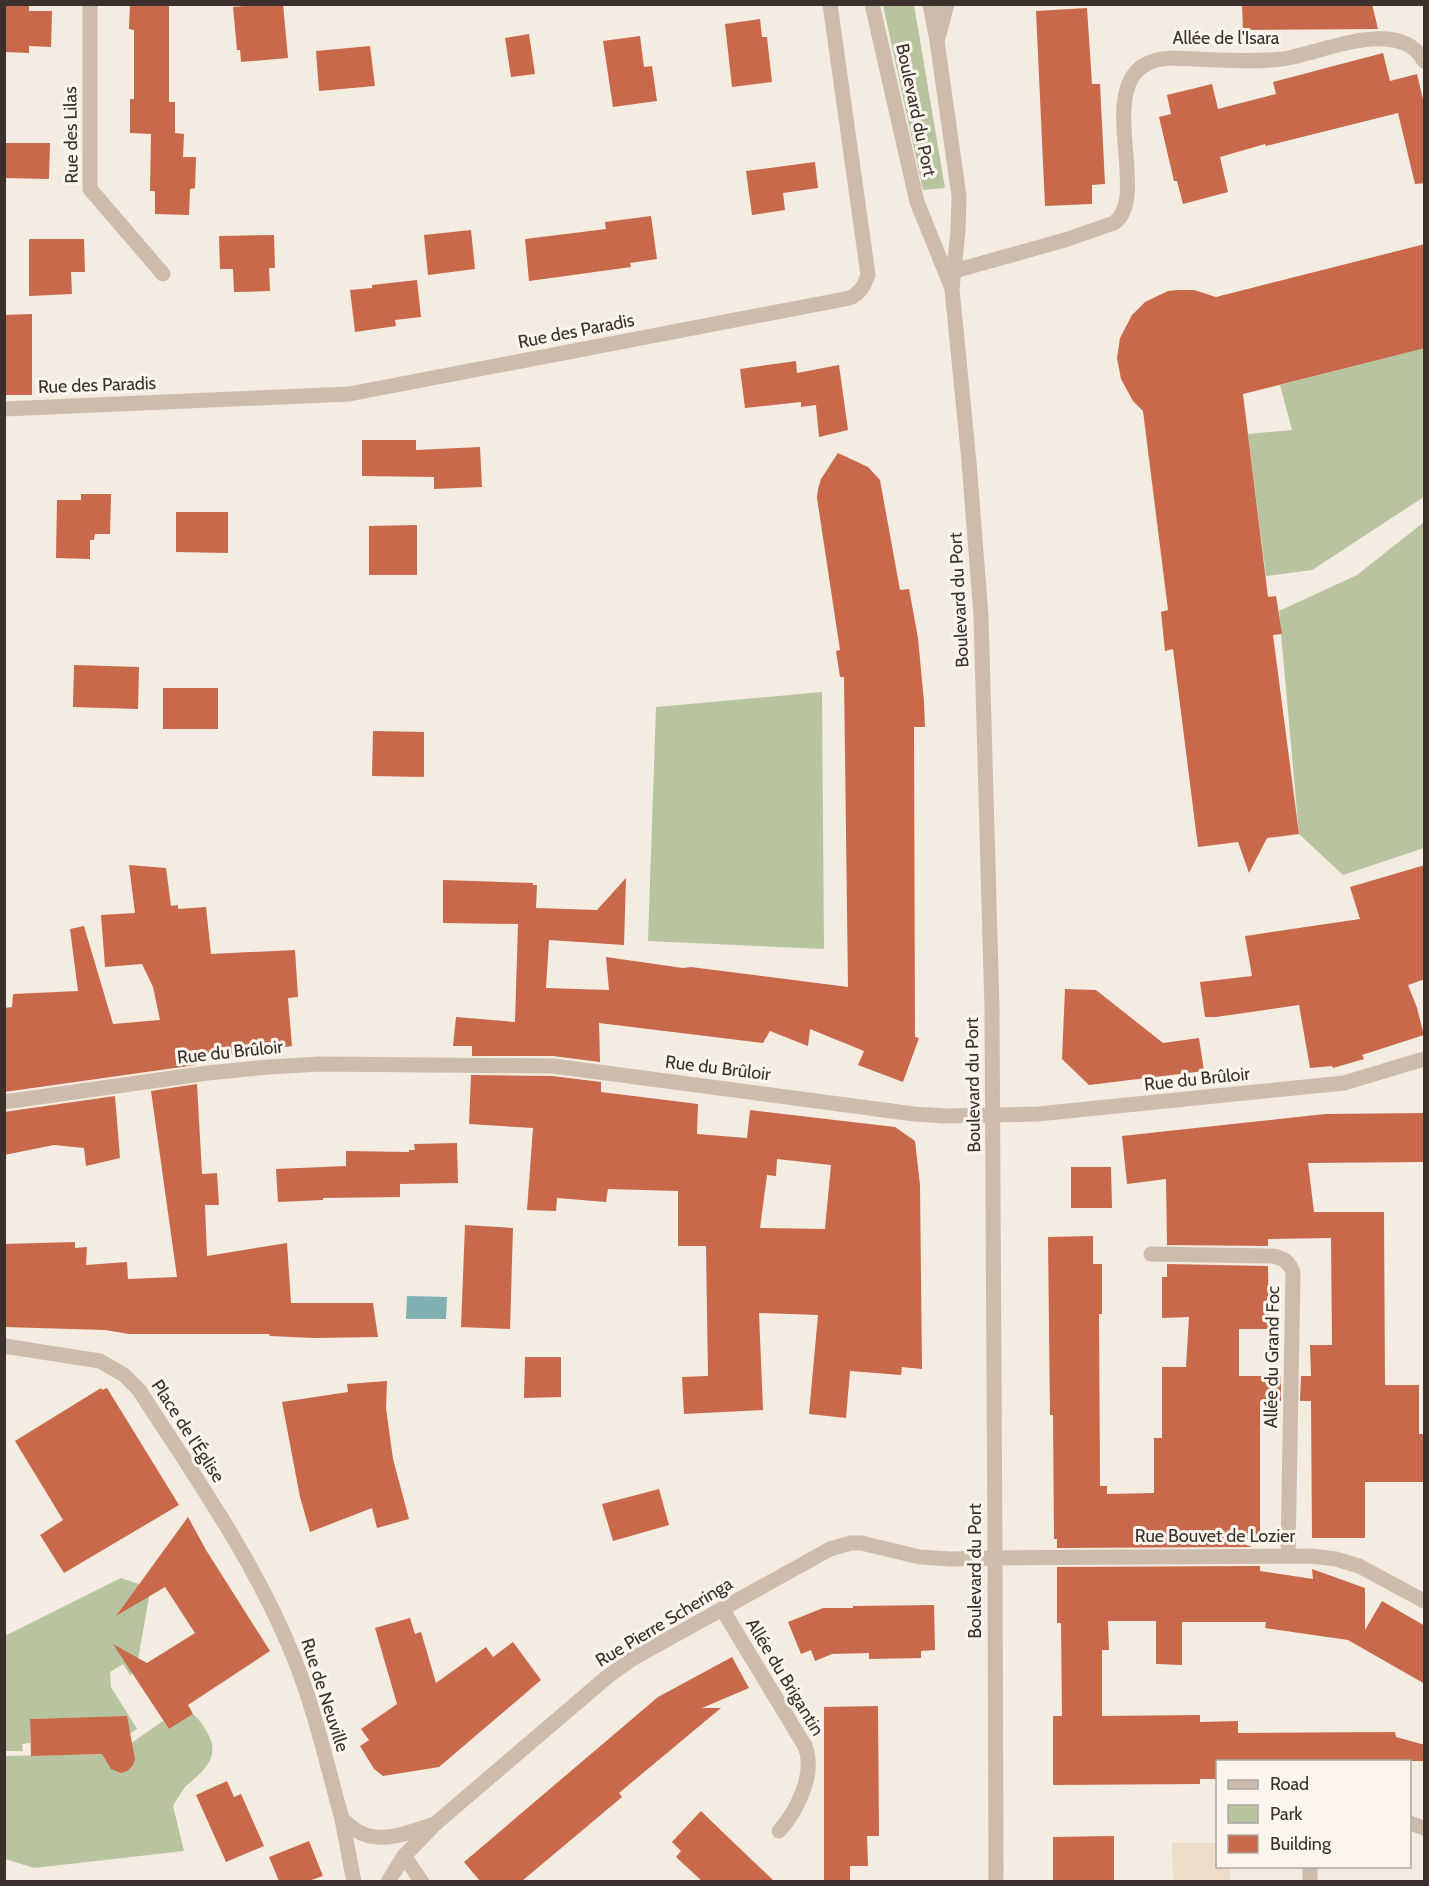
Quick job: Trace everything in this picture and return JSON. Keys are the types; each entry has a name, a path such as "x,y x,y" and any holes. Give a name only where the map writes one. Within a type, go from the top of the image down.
{"street":[{"name":"Rue des Lilas","path":"90,4 90,189 163,274"},
{"name":"Rue des Paradis","path":"4,409 349,394 850,298 858,294 868,274 830,4"},
{"name":"Boulevard du Port","path":"872,4 917,202 951,272"},
{"name":"Boulevard du Port","path":"930,4 959,196 951,272 981,616 992,1009 996,1881"},
{"path":"937,41 947,4"},
{"name":"Allée de l'Isara","path":"951,272 1065,240 1114,223 1121,218 1127,201 1123,112 1126,94 1138,70 1149,62 1159,58 1283,59 1346,43 1380,38 1409,46 1425,61"},
{"name":"Rue du Brûloir","path":"4,1102 184,1076 268,1067 320,1064 553,1066 914,1114 946,1116 1038,1114 1344,1083 1425,1059"},
{"name":"Allée du Grand Foc","path":"1151,1254 1271,1256 1280,1258 1291,1268 1293,1284 1287,1555"},
{"name":"Place de l'Église","path":"4,1346 100,1361 130,1380 245,1555"},
{"name":"Rue Pierre Scheringa","path":"404,1856 435,1824 607,1677 632,1659 822,1554 851,1543 861,1543 928,1558 995,1558"},
{"name":"Rue de Neuville","path":"245,1555 283,1633 304,1683 342,1820 354,1881"},
{"name":"Rue Bouvet de Lozier","path":"995,1558 1287,1555 1336,1559 1359,1566 1425,1600"},
{"name":"Allée du Brigantin","path":"722,1609 809,1756 797,1807 779,1831"},
{"path":"342,1820 361,1833 383,1838 435,1824"},
{"path":"388,1881 404,1856 422,1881"}],"green space":[{"path":"883,5 914,5 945,188 923,190"},
{"path":"1424,348 1424,497 1312,570 1266,576 1248,434 1292,430 1280,385"},
{"path":"1424,522 1424,848 1343,875 1299,834 1279,611 1357,575"},
{"path":"822,692 824,949 648,941 656,707"},
{"path":"121,1578 139,1584 149,1597 136,1671 130,1675 123,1664 110,1672 111,1687 137,1729 107,1748 106,1717 30,1719 30,1743 22,1744 23,1751 5,1751 5,1636"},
{"path":"193,1714 207,1732 212,1749 204,1769 186,1786 173,1806 184,1851 34,1868 5,1859 4,1756 108,1754 127,1746 163,1721 169,1729"}],"shaded area":[{"path":"1172,1843 1216,1843 1216,1868 1230,1868 1230,1881 1173,1881"}],"water":[{"path":"407,1296 447,1297 446,1319 406,1319"}],"building":[{"path":"4,4 29,4 29,11 52,11 51,47 29,46 29,53 4,52"},
{"path":"130,4 169,4 169,102 175,102 175,133 184,134 183,157 196,157 195,188 190,189 189,215 155,214 155,191 150,191 151,134 130,133 130,99 134,99 134,30 129,29"},
{"path":"283,4 288,58 241,62 240,50 237,50 233,7"},
{"path":"1242,4 1372,4 1378,29 1243,30"},
{"path":"1087,8 1092,84 1100,84 1105,184 1092,185 1092,204 1045,206 1036,11"},
{"path":"760,19 762,37 767,37 772,82 732,87 725,24"},
{"path":"529,34 535,74 511,77 505,38"},
{"path":"640,36 644,67 652,66 657,101 613,107 603,41"},
{"path":"370,46 375,86 319,91 316,51"},
{"path":"1383,53 1390,81 1417,74 1425,108 1425,183 1415,184 1398,113 1266,146 1265,144 1220,157 1228,192 1183,204 1177,181 1174,181 1159,117 1171,114 1167,95 1212,84 1218,109 1276,94 1273,82"},
{"path":"4,143 50,143 49,179 4,178"},
{"path":"815,162 818,188 783,193 785,210 752,215 746,171"},
{"path":"651,216 657,259 630,263 631,267 529,281 525,239 606,229 605,222"},
{"path":"471,230 475,269 428,275 424,235"},
{"path":"274,235 275,268 269,268 270,291 234,292 233,269 220,269 219,236"},
{"path":"29,239 84,239 85,272 71,272 72,294 29,296"},
{"path":"1425,244 1425,348 1243,394 1268,597 1276,596 1282,634 1273,635 1299,834 1267,838 1249,873 1238,842 1198,847 1173,649 1165,651 1161,612 1168,610 1143,411 1133,401 1121,379 1117,358 1120,338 1132,315 1145,302 1168,291 1194,290 1216,297"},
{"path":"417,280 421,317 395,320 396,326 355,332 350,290"},
{"path":"32,314 32,395 4,395 4,315"},
{"path":"796,361 797,373 839,365 848,430 819,437 816,405 801,407 801,402 745,408 740,369"},
{"path":"362,440 416,440 416,450 480,447 482,487 434,489 434,477 362,476"},
{"path":"838,453 868,467 880,480 900,590 909,589 918,638 925,727 914,727 915,1037 919,1038 903,1082 858,1065 864,1051 810,1029 808,1046 770,1031 763,1043 599,1023 600,1062 553,1056 472,1056 472,1046 453,1046 456,1017 515,1022 518,924 443,923 443,880 533,883 537,885 536,908 597,910 626,878 624,945 549,940 546,988 609,990 606,957 848,987 844,677 840,677 836,651 840,650 817,498 821,479"},
{"path":"81,494 111,494 110,534 95,534 94,540 90,540 90,559 56,558 57,500 81,500"},
{"path":"176,512 228,512 228,553 176,552"},
{"path":"417,525 417,575 369,575 369,526"},
{"path":"74,665 139,667 138,709 73,707"},
{"path":"163,688 218,688 218,729 163,729"},
{"path":"373,731 424,732 424,777 372,776"},
{"path":"129,865 166,868 171,906 178,905 178,909 206,907 211,954 295,950 298,997 288,998 292,1046 195,1061 196,1065 4,1092 4,1008 12,1007 13,994 78,991 70,929 84,926 113,1024 160,1020 153,987 142,964 105,967 101,915 135,913"},
{"path":"1425,865 1425,979 1408,985 1424,1035 1362,1055 1364,1059 1333,1068 1332,1066 1310,1068 1299,1005 1205,1017 1200,982 1252,976 1245,936 1360,919 1350,887"},
{"path":"1065,989 1096,990 1163,1043 1199,1038 1204,1071 1089,1085 1062,1059"},
{"path":"471,1075 552,1076 601,1082 601,1092 698,1104 697,1134 747,1138 750,1110 895,1127 915,1141 920,1185 922,1369 902,1367 901,1375 850,1371 846,1418 809,1414 818,1315 759,1313 763,1410 684,1414 682,1377 708,1376 706,1246 678,1246 678,1191 608,1189 606,1202 557,1198 556,1211 527,1210 533,1128 469,1124","holes":["777,1159 831,1165 825,1229 760,1228 767,1175 776,1176"]},
{"path":"197,1084 202,1174 217,1173 219,1205 205,1205 207,1256 287,1243 291,1303 373,1303 378,1337 129,1334 105,1330 4,1327 4,1244 75,1242 75,1248 87,1247 86,1265 127,1262 128,1279 177,1277 151,1091"},
{"path":"115,1096 120,1158 86,1166 84,1148 54,1145 4,1155 4,1112"},
{"path":"1425,1113 1425,1162 1308,1163 1314,1212 1384,1212 1385,1385 1419,1385 1419,1434 1425,1434 1425,1482 1365,1482 1365,1538 1312,1538 1311,1401 1300,1401 1301,1376 1311,1376 1310,1345 1332,1345 1331,1238 1268,1239 1268,1246 1167,1245 1166,1179 1127,1184 1122,1136 1325,1114"},
{"path":"457,1143 458,1183 400,1184 400,1197 323,1198 323,1200 278,1202 276,1169 346,1166 346,1151 409,1152 409,1150 415,1150 414,1144"},
{"path":"1071,1167 1111,1167 1112,1208 1071,1208"},
{"path":"465,1225 513,1228 510,1329 461,1327"},
{"path":"1093,1236 1093,1264 1102,1264 1102,1314 1099,1314 1100,1486 1107,1486 1107,1494 1154,1493 1154,1438 1162,1438 1162,1367 1186,1367 1189,1317 1162,1318 1162,1277 1167,1277 1167,1264 1268,1266 1269,1329 1239,1329 1239,1376 1281,1376 1281,1401 1260,1401 1260,1539 1230,1539 1252,1547 1057,1548 1057,1539 1054,1539 1053,1415 1050,1415 1048,1237"},
{"path":"525,1357 561,1357 561,1397 524,1398"},
{"path":"387,1381 386,1408 393,1459 409,1519 377,1528 372,1508 310,1532 300,1497 282,1402 348,1392 347,1384"},
{"path":"101,1388 102,1390 107,1388 179,1505 64,1573 40,1535 63,1520 15,1441"},
{"path":"659,1489 669,1525 613,1541 602,1504"},
{"path":"188,1517 206,1550 270,1651 188,1705 193,1714 169,1729 113,1644 147,1663 195,1633 165,1587 116,1616"},
{"path":"1260,1566 1260,1571 1313,1579 1312,1569 1365,1588 1365,1630 1382,1601 1425,1626 1425,1684 1348,1640 1265,1628 1266,1622 1182,1622 1182,1665 1156,1664 1156,1621 1108,1621 1109,1650 1102,1650 1102,1716 1200,1715 1200,1722 1238,1721 1238,1733 1395,1732 1396,1737 1425,1745 1425,1761 1216,1760 1216,1779 1200,1779 1200,1784 1053,1785 1053,1716 1062,1716 1061,1623 1057,1623 1057,1567"},
{"path":"934,1605 935,1650 921,1651 921,1658 869,1659 869,1653 832,1654 815,1661 811,1650 801,1654 788,1622 823,1608"},
{"path":"410,1618 415,1634 421,1632 436,1683 486,1647 493,1657 513,1642 541,1680 439,1767 383,1776 374,1769 360,1746 369,1740 361,1729 397,1704 375,1628"},
{"path":"732,1657 749,1688 702,1708 721,1708 619,1793 622,1797 522,1881 480,1881 464,1862 658,1697"},
{"path":"878,1706 879,1836 867,1836 868,1866 850,1866 850,1881 824,1881 824,1707"},
{"path":"127,1716 135,1759 127,1771 121,1773 111,1769 102,1754 31,1756 30,1719"},
{"path":"227,1781 234,1797 241,1794 264,1846 226,1862 196,1795"},
{"path":"701,1811 774,1881 702,1881 676,1857 681,1851 672,1842"},
{"path":"1114,1836 1114,1881 1053,1881 1053,1837"},
{"path":"309,1841 323,1876 308,1881 279,1881 269,1857"}]}
